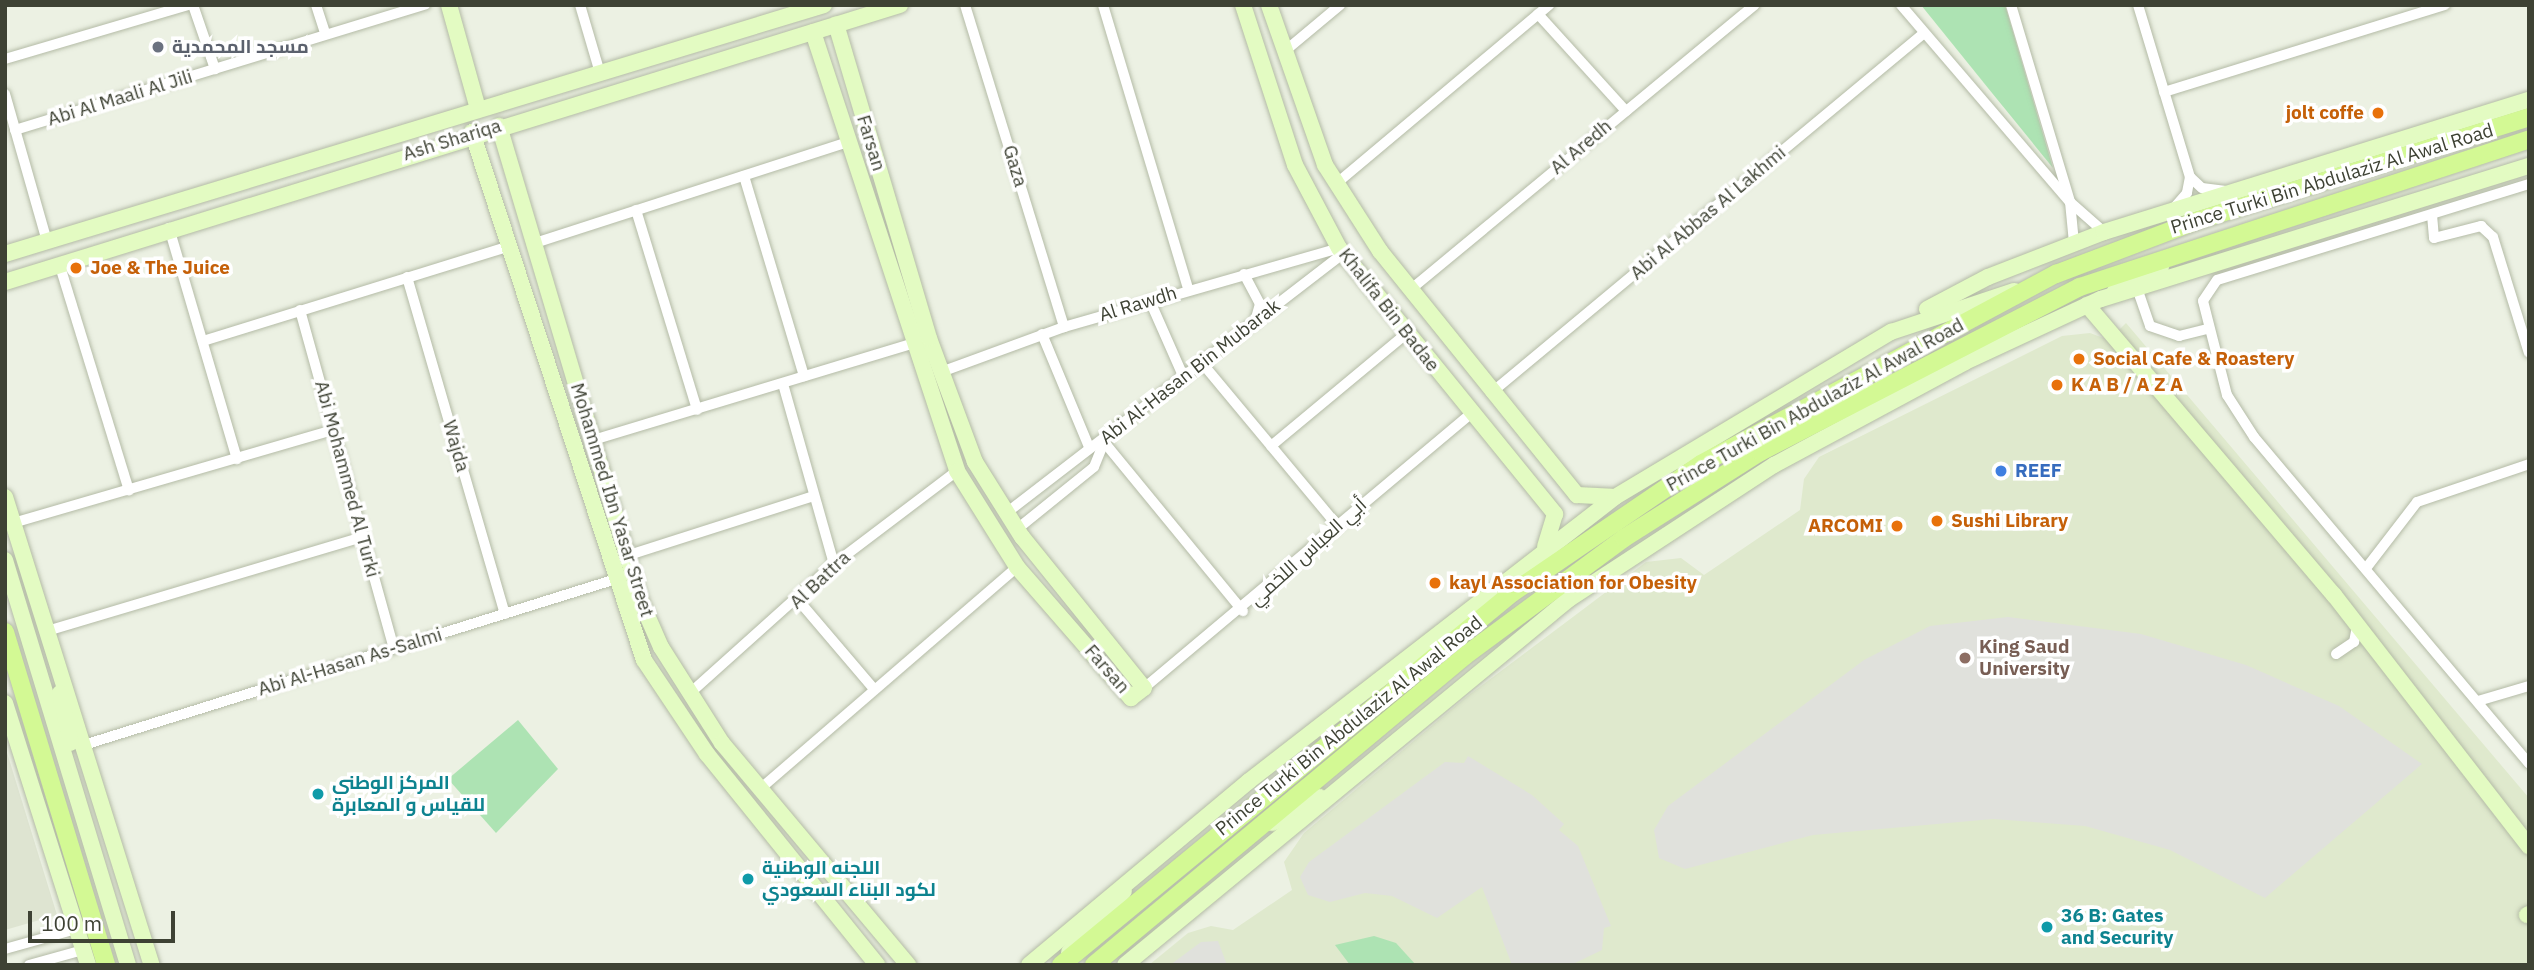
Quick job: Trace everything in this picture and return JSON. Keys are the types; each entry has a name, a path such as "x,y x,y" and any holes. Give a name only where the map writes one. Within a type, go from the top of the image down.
{"main road":[{"name":"Prince Turki Bin Abdulaziz Al Awal Road","path":"1060,965 1551,565 1701,464 2027,287 2153,236 2529,117"},
{"name":"Prince Turki Bin Abdulaziz Al Awal Road","path":"1094,965 1245,838 1545,595 1760,452 2080,287 2332,200 2529,139"},
{"path":"5,632 106,965"}],"street":[{"path":"5,59 191,5 215,69"},
{"path":"316,5 325,33"},
{"name":"Abi Al Maali Al Jili","path":"15,130 325,33 425,5"},
{"path":"449,5 478,109"},
{"path":"580,5 600,73"},
{"name":"Ash Shariqa","path":"5,254 478,109 720,39 824,5"},
{"name":"Ash Shariqa","path":"5,282 472,132 900,5"},
{"name":"Gaza","path":"965,5 1064,327"},
{"path":"1104,5 1188,289"},
{"name":"Khalifa Bin Badae","path":"1243,5 1296,165 1341,251 1470,414 1555,514 1543,549"},
{"name":"Khalifa Bin Badae","path":"1269,5 1337,183 1410,290 1577,495 1615,497"},
{"path":"1285,51 1340,5"},
{"path":"1337,183 1549,5"},
{"name":"Al Aredh","path":"1410,290 1754,5"},
{"path":"1901,5 2070,202 2104,232"},
{"path":"2011,5 2070,202 2074,243"},
{"path":"2138,5 2190,177 2187,193 2171,212"},
{"path":"2164,92 2445,5"},
{"path":"1538,14 1626,111"},
{"name":"Farsan","path":"813,32 911,344 957,471 1017,567 1131,698 1144,688 1011,522 975,463 941,372 836,24"},
{"name":"Abi Al Abbas Al Lakhmi","path":"1492,393 1924,33"},
{"path":"720,39 724,56"},
{"path":"5,94 47,241"},
{"path":"1029,965 1140,869 1543,549 1615,497 1891,332 1989,277 2104,232 2529,100"},
{"name":"Mohammed Ibn Yasar Street","path":"499,126 532,244 644,610 689,694 760,789 908,965"},
{"name":"Mohammed Ibn Yasar Street","path":"472,132 481,152 613,580 644,660 707,754 877,965"},
{"path":"380,139 386,160"},
{"path":"532,244 848,142"},
{"path":"481,152 489,146 505,149"},
{"path":"2094,302 2138,291 2529,166"},
{"path":"744,176 804,376"},
{"path":"2190,177 2202,188 2236,192"},
{"path":"2529,184 2217,280 2203,301 2227,395 2254,437 2367,567 2529,764"},
{"path":"636,210 697,410"},
{"path":"2432,215 2434,238 2481,226 2493,237 2529,354"},
{"path":"169,228 237,459"},
{"path":"1125,965 1569,599 1673,529 1898,398 2242,230"},
{"path":"203,341 510,246"},
{"name":"Al Rawdh","path":"941,372 1042,334 1188,289 1341,251"},
{"name":"Abi Al-Hasan Bin Mubarak","path":"1011,522 1089,447 1104,442 1341,251"},
{"path":"59,263 129,490"},
{"path":"1244,274 1260,304 1255,322"},
{"name":"Wajda","path":"407,277 505,614"},
{"path":"1891,332 2027,287"},
{"path":"2138,291 2150,326 2179,336 2208,329"},
{"path":"1150,301 1184,378"},
{"path":"2094,302 2357,627 2529,846"},
{"name":"Abi Mohammed Al Turki","path":"300,310 394,648"},
{"path":"1042,334 1089,447"},
{"path":"1271,446 1406,334"},
{"path":"593,440 911,344"},
{"path":"1202,363 1337,524"},
{"path":"782,384 834,564"},
{"name":"أبي العباس اللخمي","path":"1144,688 1242,611 1337,524 1470,414"},
{"path":"13,523 334,430"},
{"path":"995,529 1011,522 1094,467 1104,442 1242,611"},
{"path":"1532,487 1549,486 1551,463"},
{"path":"2367,567 2417,502 2529,464"},
{"name":"Al Battra","path":"689,694 799,601 834,564 957,471"},
{"path":"626,556 814,496"},
{"path":"5,497 47,631 87,744 152,965"},
{"path":"47,631 363,537"},
{"path":"5,560 128,965"},
{"path":"760,789 873,688 1017,567"},
{"name":"Abi Al-Hasan As-Salmi","path":"87,744 613,580"},
{"path":"799,601 873,688"},
{"path":"2336,654 2354,642 2357,627"},
{"path":"2357,627 2380,647 2529,831"},
{"path":"47,631 87,828"},
{"path":"2478,701 2529,686"},
{"path":"5,703 85,958 46,960 29,965"},
{"path":"1245,838 1339,789"},
{"path":"1060,965 1140,869"},
{"path":"5,948 76,929"},
{"path":"40,939 46,960"}],"shaded area":[{"name":"King Saud University","path":"2126,323 2529,798 2529,965 1149,965 1188,933 1211,926 1233,930 1292,890 1284,862 1304,833 1465,698 1646,562 1681,558 1704,575 1800,510 1804,479 1819,457 2062,336 2090,333 2109,340"},
{"path":"2008,617 2141,634 2246,665 2339,706 2422,764 2265,898 2170,850 2085,826 1993,819 1813,835 1685,869 1659,858 1654,830 1668,806 1864,660 1930,626"},
{"path":"5,746 57,915 5,930"},
{"path":"1468,756 1532,795 1564,824 1559,830 1578,846 1611,926 1604,928 1602,950 1571,965 1512,965 1482,887 1437,918 1392,896 1365,893 1330,902 1308,895 1300,877 1309,862 1445,762 1464,763"},
{"path":"1218,941 1227,965 1170,965 1201,942"}],"green space":[{"path":"1921,5 2005,5 2053,168 1988,88"},
{"path":"518,720 558,769 496,833 448,779"},
{"path":"1374,936 1396,943 1416,965 1350,965 1335,945"}],"place":[{"name":"مسجد المحمدية","path":"158,47"},
{"name":"jolt coffe","path":"2378,113"},
{"name":"Joe & The Juice","path":"76,268"},
{"name":"Social Cafe & Roastery","path":"2079,359"},
{"name":"K A B / A Z A","path":"2057,385"},
{"name":"REEF","path":"2001,471"},
{"name":"Sushi Library","path":"1937,521"},
{"name":"ARCOMI","path":"1897,526"},
{"name":"kayl Association for Obesity","path":"1435,583"},
{"name":"King Saud University","path":"1965,658"},
{"name":"المركز الوطني للقياس و المعابرة","path":"318,794"},
{"name":"اللجنه الوطنية لكود البناء السعودي","path":"748,879"},
{"name":"36 B: Gates and Security","path":"2047,927"}]}
